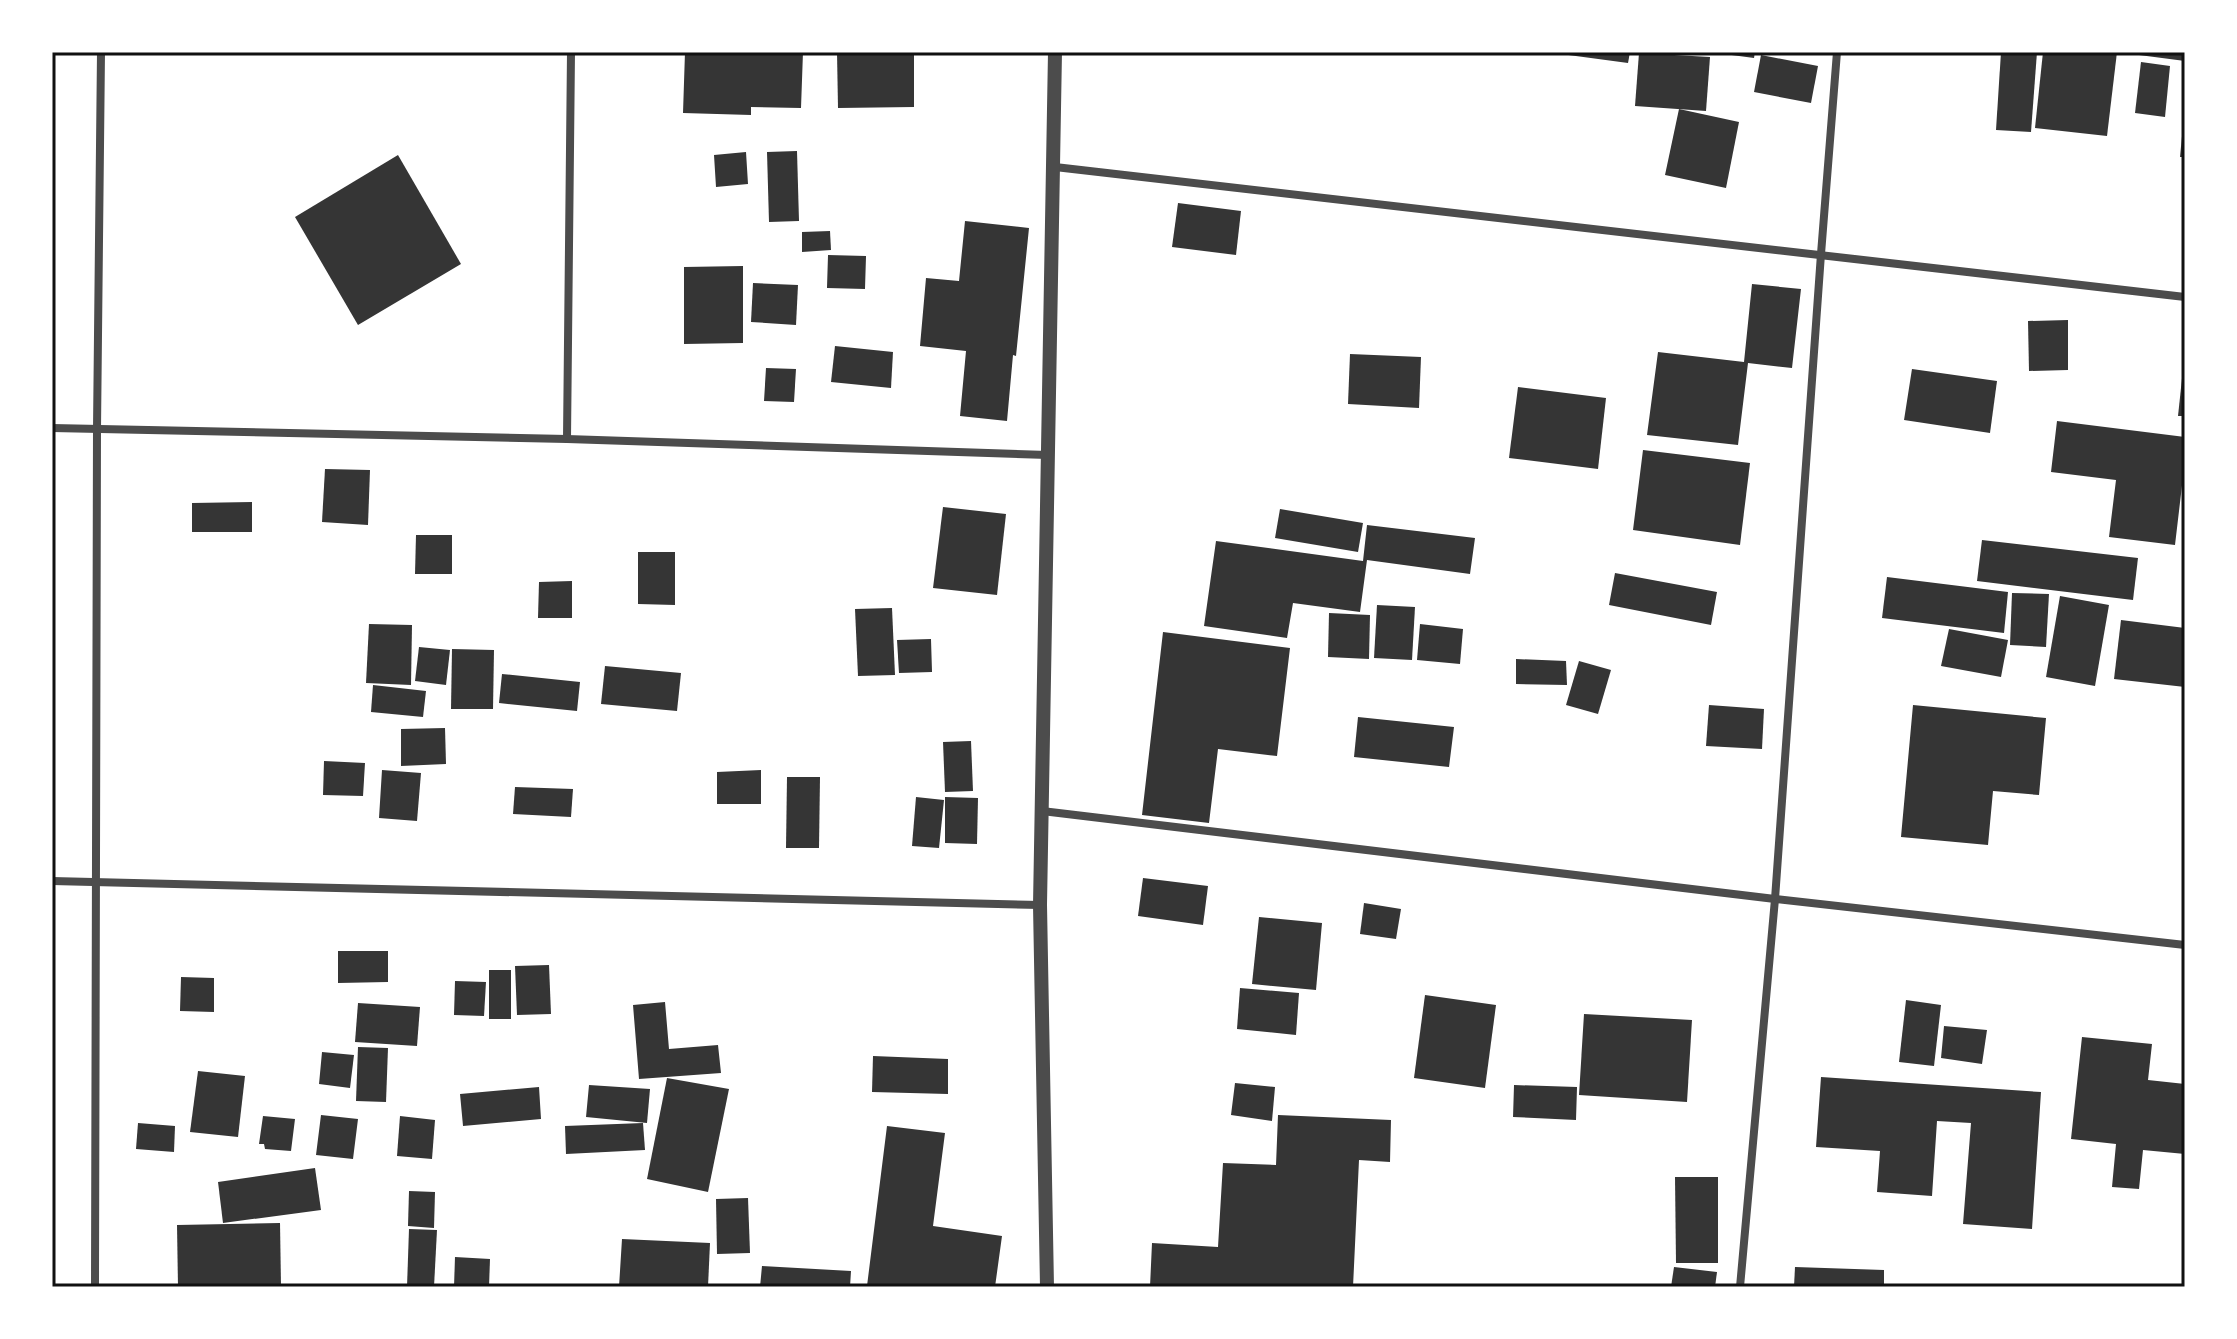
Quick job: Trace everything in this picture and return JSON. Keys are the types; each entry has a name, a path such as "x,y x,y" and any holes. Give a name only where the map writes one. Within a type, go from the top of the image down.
{"street":[{"path":"95,1287 101,52"},
{"path":"567,439 571,52"},
{"path":"1047,1287 1040,905 1055,52"},
{"path":"1740,1287 1775,899 1837,52"},
{"path":"1055,167 2185,297"},
{"path":"52,428 567,439 1048,455"},
{"path":"1042,811 2185,945"},
{"path":"52,881 1040,905"}],"building":[{"path":"685,52 803,52 801,108 751,107 751,115 683,113"},
{"path":"837,52 914,52 914,107 838,108"},
{"path":"1562,52 1630,52 1628,63"},
{"path":"1724,52 1755,52 1754,58"},
{"path":"2001,52 2037,52 2031,132 1996,130"},
{"path":"2043,52 2117,52 2107,136 2035,128"},
{"path":"2139,52 2185,52 2185,61 2139,55"},
{"path":"1639,53 1710,57 1706,111 1635,106"},
{"path":"1761,55 1818,66 1811,103 1754,92"},
{"path":"2141,62 2170,66 2165,117 2135,113"},
{"path":"1679,109 1739,122 1726,188 1665,175"},
{"path":"2183,126 2185,157 2180,157"},
{"path":"797,151 799,221 769,222 767,152"},
{"path":"746,152 748,184 716,187 714,155"},
{"path":"398,155 461,264 358,325 295,217"},
{"path":"1178,203 1241,211 1236,255 1172,247"},
{"path":"965,221 1029,228 1007,421 960,416 966,351 920,346 926,278 959,281"},
{"path":"830,231 831,250 802,252 802,232"},
{"path":"828,255 866,256 865,289 827,288"},
{"path":"743,266 743,343 684,344 684,267"},
{"path":"753,283 798,285 796,325 751,322"},
{"path":"1752,284 1801,289 1792,368 1748,363 1738,445 1647,435 1658,352 1744,362"},
{"path":"2068,320 2068,370 2029,371 2028,321"},
{"path":"835,346 893,352 891,388 831,382"},
{"path":"1350,354 1421,357 1419,408 1348,404"},
{"path":"766,368 796,369 794,402 764,401"},
{"path":"1912,369 1997,381 1990,433 1904,420"},
{"path":"2183,369 2185,416 2178,416"},
{"path":"1518,387 1606,398 1598,469 1509,458"},
{"path":"2057,421 2185,437 2175,545 2109,537 2116,480 2051,472"},
{"path":"1643,450 1750,463 1740,545 1633,530"},
{"path":"325,469 370,470 368,525 322,522"},
{"path":"252,502 252,532 192,532 192,503"},
{"path":"943,507 1006,514 997,595 933,588"},
{"path":"1280,509 1363,523 1358,552 1275,538"},
{"path":"1367,525 1475,538 1470,574 1367,560 1360,612 1293,603 1287,638 1204,626 1216,541 1363,561"},
{"path":"416,535 452,535 452,574 415,574"},
{"path":"1982,540 2138,558 2133,600 1977,581"},
{"path":"638,552 675,552 675,605 638,604"},
{"path":"1615,573 1717,592 1711,625 1609,605"},
{"path":"1887,577 2008,592 2004,633 1882,618"},
{"path":"572,581 572,618 538,618 539,582"},
{"path":"2012,593 2049,594 2046,647 2010,645"},
{"path":"2060,596 2109,605 2095,686 2046,677"},
{"path":"1377,605 1415,607 1412,660 1374,658"},
{"path":"892,608 895,675 858,676 855,609"},
{"path":"1329,613 1370,615 1369,659 1328,657"},
{"path":"2121,620 2185,628 2185,687 2114,679"},
{"path":"369,624 412,625 411,685 366,683"},
{"path":"1420,624 1463,629 1460,664 1417,660"},
{"path":"1949,629 2008,640 2001,677 1941,666"},
{"path":"1163,632 1290,648 1277,756 1218,749 1209,823 1142,815"},
{"path":"931,639 932,672 899,673 897,640"},
{"path":"419,647 450,650 446,685 415,681"},
{"path":"452,649 494,650 493,709 451,709"},
{"path":"1516,659 1566,661 1567,685 1516,684"},
{"path":"1579,661 1611,670 1598,714 1566,705"},
{"path":"605,666 681,673 677,711 601,704"},
{"path":"502,674 580,682 577,711 499,703"},
{"path":"373,685 426,691 423,717 371,712"},
{"path":"1709,705 1764,709 1762,749 1706,746"},
{"path":"1913,705 2046,718 2039,795 1993,791 1988,845 1901,837"},
{"path":"1358,717 1454,727 1449,767 1354,757"},
{"path":"445,728 446,764 401,766 401,729"},
{"path":"971,741 973,791 945,792 943,742"},
{"path":"324,761 365,763 363,796 323,795"},
{"path":"382,770 421,773 417,821 379,818"},
{"path":"761,770 761,804 717,804 717,772"},
{"path":"787,777 820,777 819,848 786,848"},
{"path":"515,787 573,789 571,817 513,814"},
{"path":"916,797 944,800 939,848 912,846"},
{"path":"945,797 978,798 977,844 945,843"},
{"path":"1143,878 1208,886 1203,925 1138,916"},
{"path":"1364,903 1401,909 1396,939 1360,934"},
{"path":"1259,917 1322,923 1316,990 1252,984"},
{"path":"338,951 388,951 388,982 338,983"},
{"path":"549,965 551,1014 517,1015 515,966"},
{"path":"489,970 511,970 511,1019 489,1019"},
{"path":"181,977 214,978 214,1012 180,1011"},
{"path":"455,981 486,982 484,1016 454,1015"},
{"path":"1240,988 1299,993 1296,1035 1237,1029"},
{"path":"1425,995 1496,1005 1485,1088 1414,1078"},
{"path":"1906,1000 1941,1005 1934,1066 1899,1062"},
{"path":"665,1002 669,1049 718,1045 721,1073 639,1079 633,1005"},
{"path":"358,1003 420,1007 417,1046 355,1042"},
{"path":"1584,1014 1692,1020 1687,1102 1579,1095"},
{"path":"1944,1026 1987,1030 1982,1064 1941,1058"},
{"path":"2082,1037 2152,1044 2148,1080 2185,1084 2185,1154 2143,1150 2139,1189 2112,1187 2116,1144 2071,1139"},
{"path":"358,1047 388,1048 386,1102 356,1101"},
{"path":"322,1052 354,1055 350,1088 319,1084"},
{"path":"873,1056 948,1059 948,1094 872,1092"},
{"path":"198,1071 245,1076 238,1137 190,1132"},
{"path":"1821,1077 2041,1092 2032,1229 1963,1224 1971,1123 1937,1121 1932,1196 1877,1192 1880,1151 1816,1147"},
{"path":"667,1078 729,1089 708,1192 647,1179"},
{"path":"1235,1083 1275,1087 1272,1121 1231,1115"},
{"path":"589,1085 650,1089 647,1123 586,1117"},
{"path":"1514,1085 1577,1087 1576,1120 1513,1117"},
{"path":"539,1087 541,1119 463,1126 460,1094"},
{"path":"321,1115 358,1119 353,1159 316,1155"},
{"path":"1278,1115 1391,1120 1390,1162 1359,1160 1353,1287 1150,1287 1152,1243 1218,1247 1223,1163 1276,1165"},
{"path":"263,1116 295,1119 291,1151 265,1149 264,1144 259,1144"},
{"path":"400,1116 435,1120 432,1159 397,1156"},
{"path":"138,1123 175,1126 174,1152 136,1149"},
{"path":"643,1123 645,1150 566,1154 565,1126"},
{"path":"887,1126 945,1133 933,1226 1002,1236 995,1287 867,1286"},
{"path":"315,1168 321,1210 223,1223 218,1182"},
{"path":"1675,1177 1718,1177 1718,1263 1676,1263"},
{"path":"409,1191 435,1192 434,1228 408,1226"},
{"path":"748,1198 750,1253 717,1254 716,1199"},
{"path":"280,1223 281,1287 178,1287 177,1225"},
{"path":"409,1229 437,1230 434,1287 407,1287"},
{"path":"622,1239 710,1243 708,1287 619,1287"},
{"path":"455,1257 490,1259 489,1287 454,1287"},
{"path":"762,1266 851,1271 850,1287 760,1287"},
{"path":"1674,1267 1717,1272 1715,1287 1671,1287"},
{"path":"1795,1267 1884,1270 1884,1287 1794,1287"}]}
